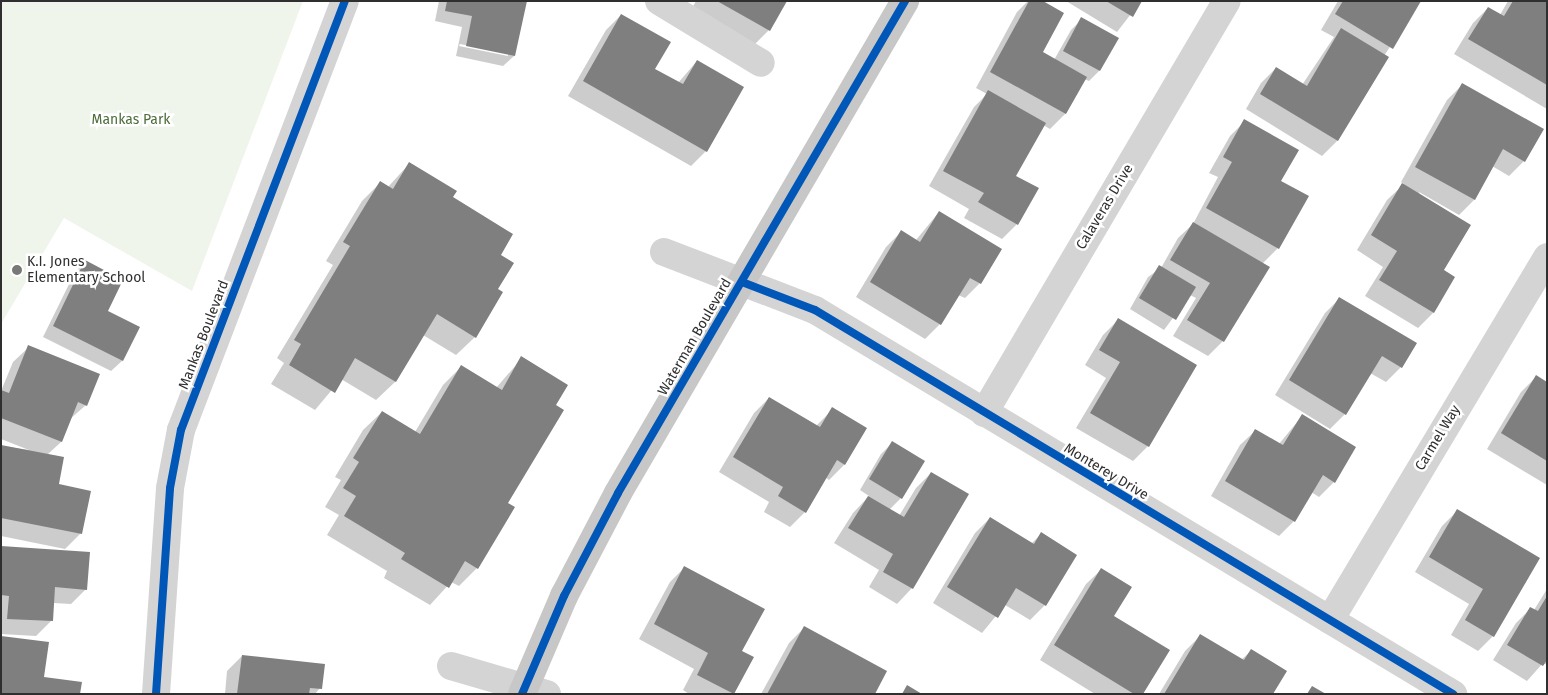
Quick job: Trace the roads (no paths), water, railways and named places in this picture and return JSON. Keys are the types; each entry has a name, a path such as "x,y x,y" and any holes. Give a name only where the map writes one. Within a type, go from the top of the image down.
{"main road":[{"name":"Waterman Boulevard","path":"532,691 564,596 618,493 905,1"}],"street":[{"name":"Mankas Boulevard","path":"156,694 170,488 181,430 345,1"},
{"name":"Calaveras Drive","path":"984,414 1227,1"},
{"path":"664,3 761,64"},
{"name":"Monterey Drive","path":"664,252 816,310 984,414 1453,694"},
{"name":"Carmel Way","path":"1330,620 1543,271"},
{"path":"452,666 532,691"}],"place":[{"name":"K.I. Jones Elementary School","path":"17,270"}],"park label":[{"name":"Mankas Park","path":"131,120"}]}
